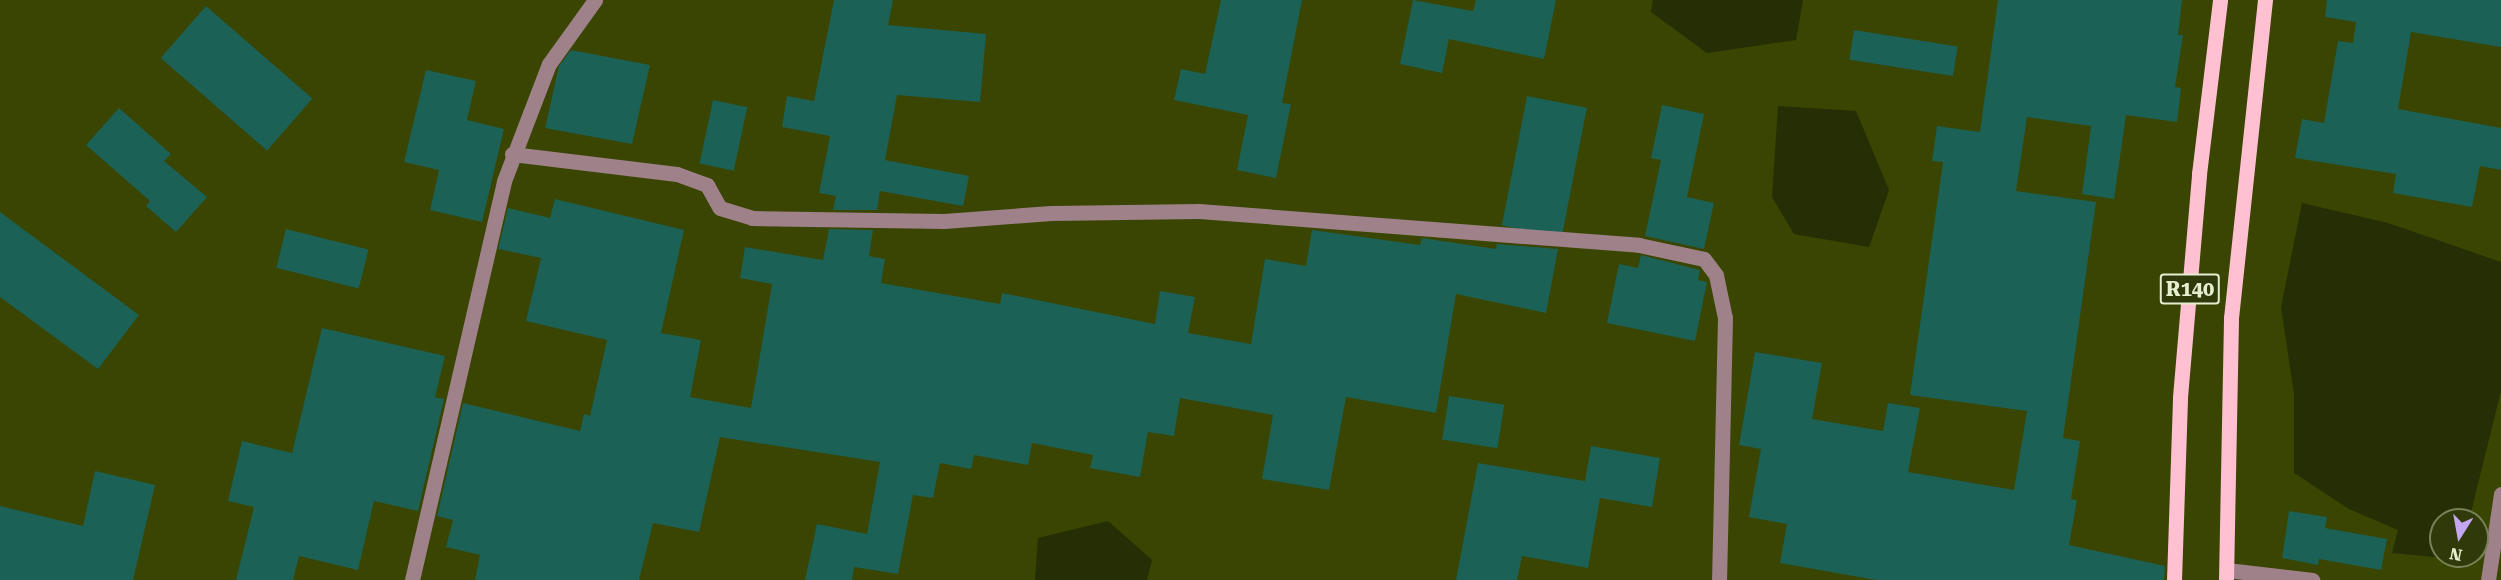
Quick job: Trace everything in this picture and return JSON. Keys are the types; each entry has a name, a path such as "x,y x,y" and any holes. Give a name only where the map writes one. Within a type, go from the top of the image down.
{"main road":[{"name":"R140","path":"2174,580 2180,396 2199,174 2220,0"},
{"name":"R140","path":"2227,575 2231,318 2265,0"}],"street":[{"path":"412,580 491,228 512,154 549,64 595,0"},
{"path":"512,154 677,174 707,186 720,208 752,218 944,222 1051,213 1199,211 1639,245 1704,259 1716,275 1725,318 1719,580"},
{"path":"2488,580 2501,494"},
{"path":"2227,575 2312,580"}],"shaded area":[{"path":"1653,0 1803,0 1796,40 1707,53 1651,12"},
{"path":"1778,106 1856,111 1889,190 1869,247 1794,234 1772,197"},
{"path":"2302,203 2388,223 2501,262 2501,391 2472,508 2429,508 2429,556 2392,553 2398,530 2349,509 2294,473 2294,394 2281,307"},
{"path":"1108,521 1152,560 1147,580 1035,580 1038,538"}],"building":[{"path":"834,0 893,0 888,25 986,34 980,102 897,95 885,160 969,176 963,206 880,191 877,210 833,210 836,196 819,193 830,136 782,127 787,96 814,101"},
{"path":"1221,0 1302,0 1282,103 1291,104 1276,178 1237,170 1248,115 1174,100 1181,69 1205,74"},
{"path":"1413,0 1473,11 1476,0 1556,0 1544,59 1449,39 1442,73 1400,64"},
{"path":"1998,0 2182,0 2178,35 2183,35 2175,87 2181,88 2177,122 2126,115 2114,199 2082,194 2091,126 2027,117 2016,191 2096,202 2063,438 2080,441 2071,499 2077,500 2069,545 2165,566 2164,580 1876,580 1780,563 1787,524 1749,517 1761,449 1739,445 1755,352 1822,363 1812,419 1883,431 1888,403 1920,408 1908,472 2014,490 2027,411 1910,395 1943,162 1932,161 1937,126 1980,132"},
{"path":"2327,0 2501,0 2501,47 2411,32 2398,109 2501,128 2501,170 2480,166 2472,207 2393,193 2396,174 2295,158 2302,119 2324,123 2338,41 2353,43 2356,22 2325,17"},
{"path":"206,6 312,99 267,151 161,58"},
{"path":"1854,30 1958,46 1953,76 1849,60"},
{"path":"571,50 650,65 632,144 545,128 559,66"},
{"path":"426,70 476,81 467,120 504,129 482,222 430,210 439,170 404,162"},
{"path":"1527,96 1587,108 1562,237 1502,226"},
{"path":"713,100 747,107 734,171 699,164"},
{"path":"1662,105 1704,114 1687,197 1714,203 1704,249 1645,236 1661,160 1651,158"},
{"path":"119,108 171,154 164,161 207,197 176,232 146,206 150,201 86,145"},
{"path":"555,199 684,230 661,333 701,340 690,397 751,408 772,284 740,278 745,247 823,260 829,229 873,230 869,256 885,259 881,283 1000,304 1002,293 1155,324 1160,291 1195,297 1188,333 1251,344 1265,259 1306,266 1312,230 1420,245 1422,238 1496,249 1497,244 1558,249 1546,313 1456,294 1436,413 1346,397 1329,490 1262,479 1273,415 1180,398 1174,436 1148,432 1140,477 1090,468 1093,455 1032,443 1028,465 974,455 971,469 940,463 933,498 913,495 898,574 854,567 852,580 805,580 817,524 867,534 880,462 720,437 699,532 653,523 639,580 475,580 480,555 446,547 453,520 437,516 463,403 580,431 584,414 590,416 607,340 526,321 541,258 498,249 508,208 550,218"},
{"path":"0,212 139,315 98,369 0,297"},
{"path":"286,229 368,250 359,288 276,268"},
{"path":"1641,255 1700,270 1698,280 1707,282 1695,341 1607,323 1619,264 1638,268"},
{"path":"322,328 445,356 435,397 444,399 418,511 374,501 358,570 299,556 293,580 236,580 254,507 228,501 242,441 292,453"},
{"path":"1449,396 1504,405 1497,448 1442,439"},
{"path":"1591,446 1660,458 1652,507 1600,498 1588,568 1522,556 1517,580 1456,580 1478,463 1585,481"},
{"path":"95,471 155,485 133,580 0,580 0,506 83,526"},
{"path":"2289,511 2327,517 2325,528 2387,539 2381,570 2319,559 2318,565 2282,558"}]}
